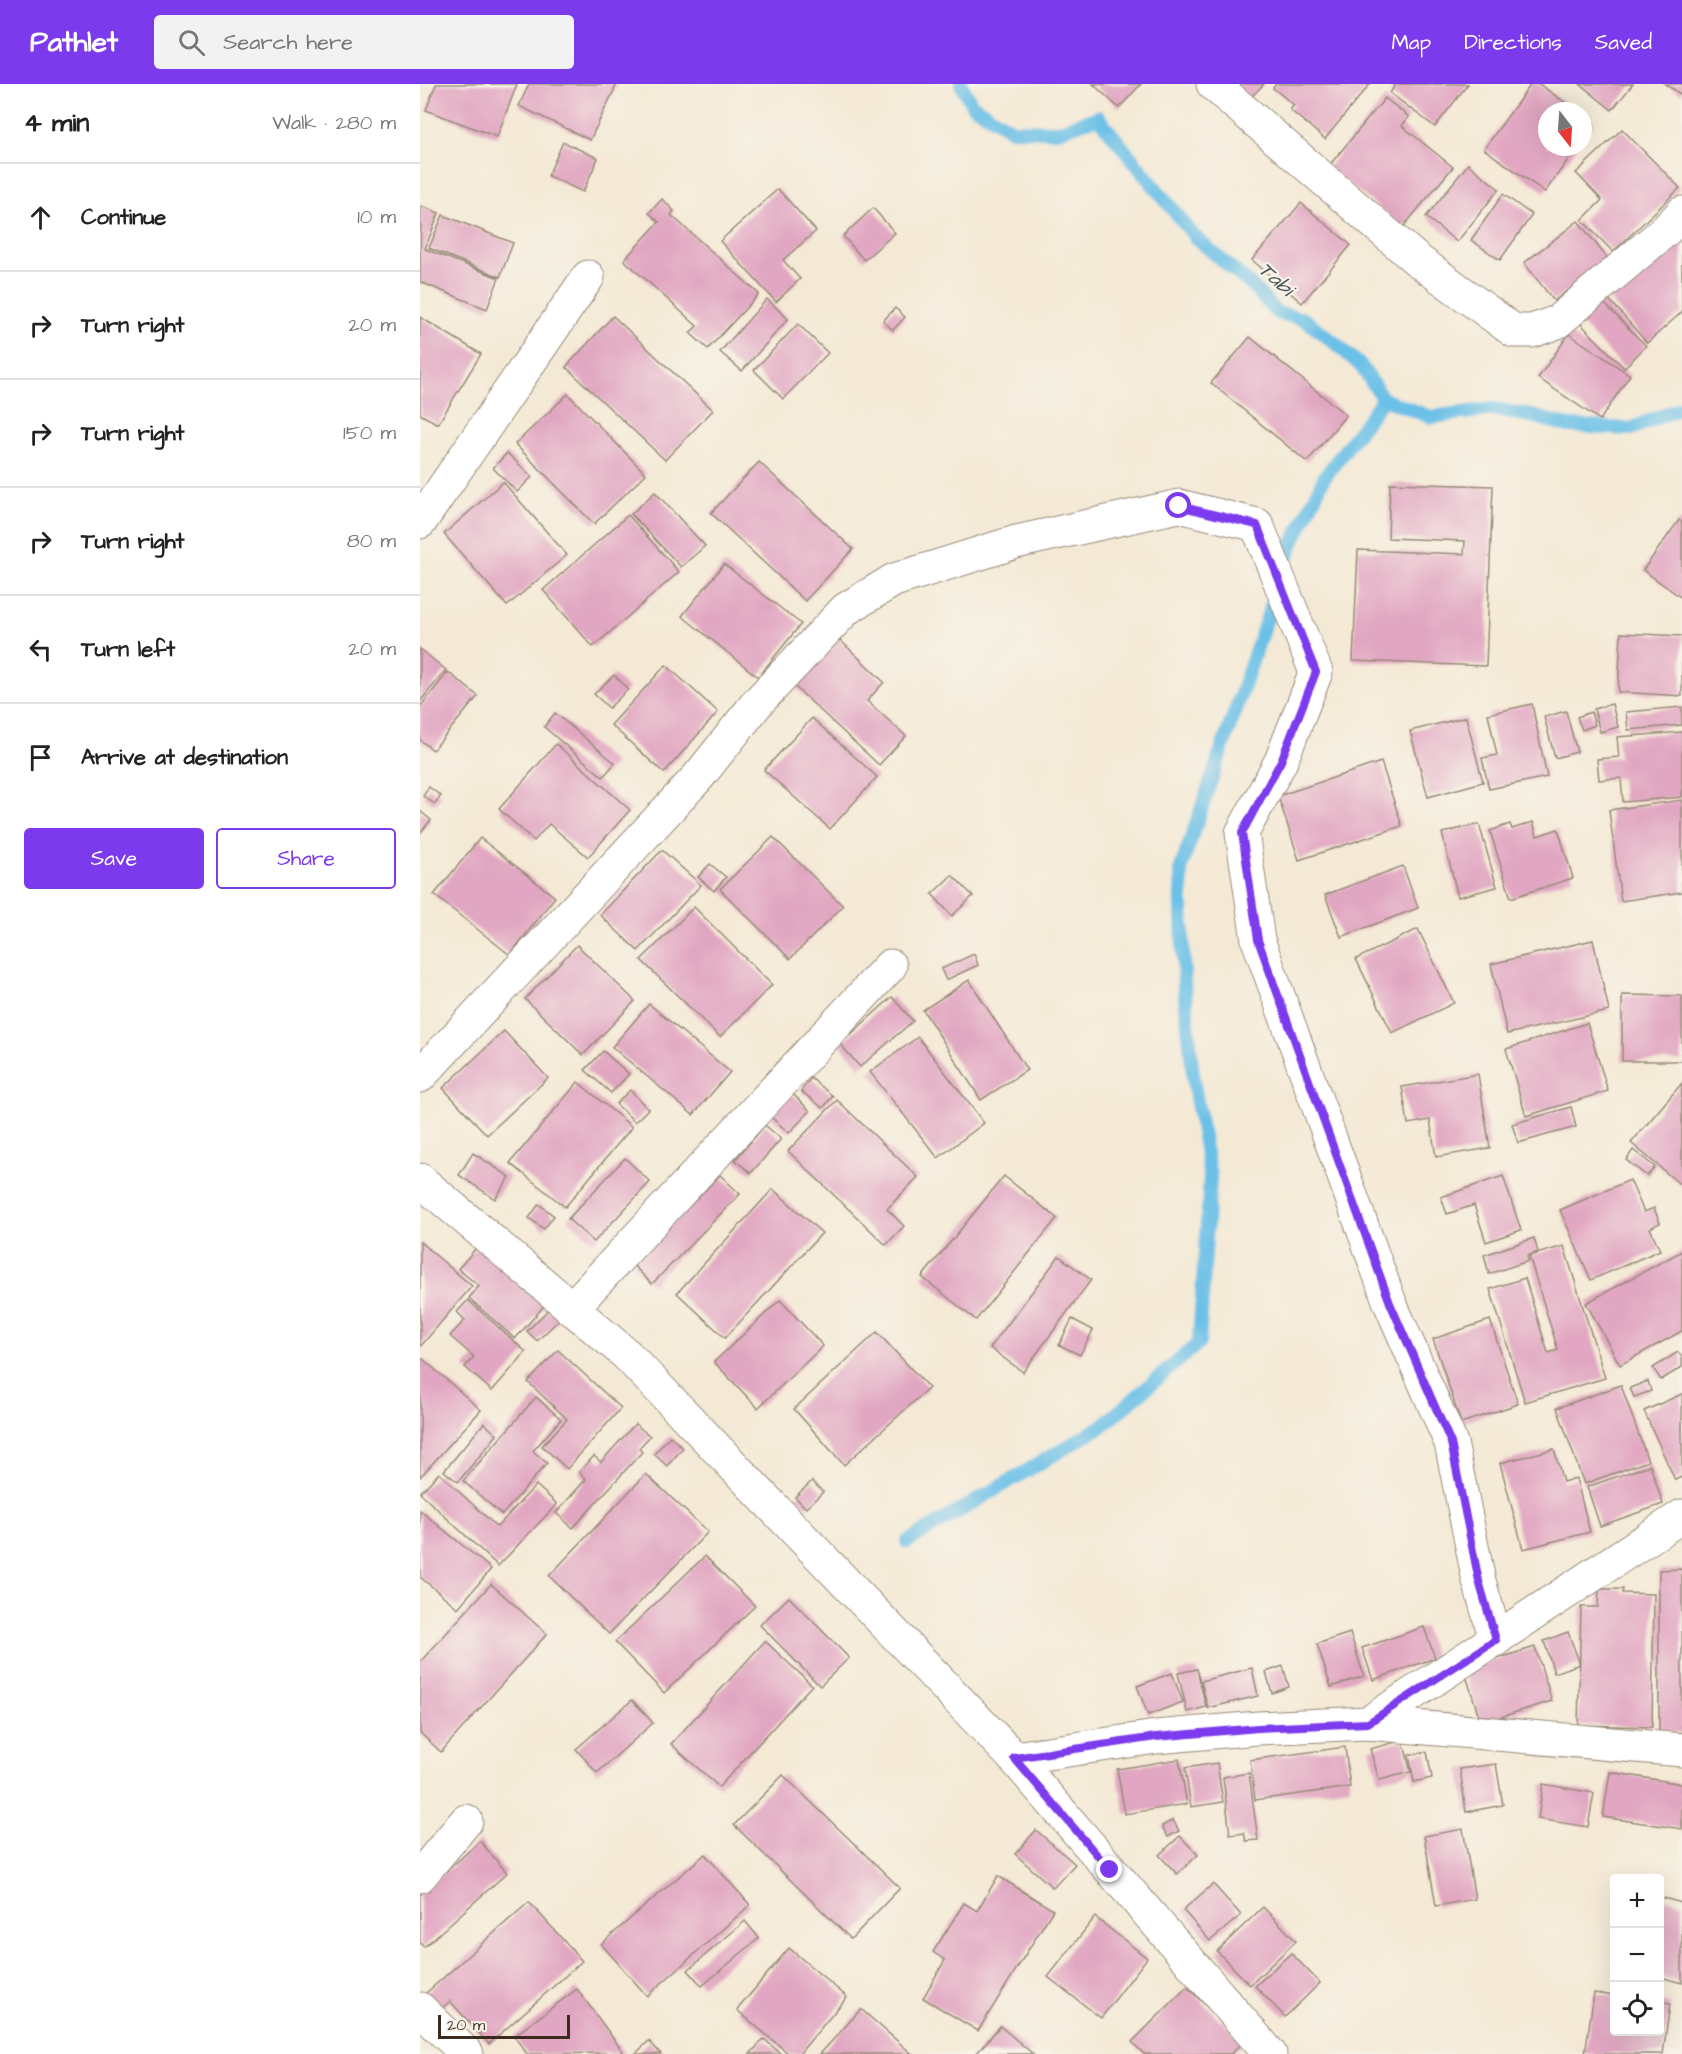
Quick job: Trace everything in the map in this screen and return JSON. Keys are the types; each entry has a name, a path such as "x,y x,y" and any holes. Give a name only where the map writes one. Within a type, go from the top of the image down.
{"street":[{"path":"1213,84 1416,259 1514,330 1532,331 1557,322 1682,213"},
{"path":"420,522 588,277"},
{"path":"420,1076 699,776 758,702 846,609 894,580 1016,542 1179,506 1257,525 1316,672 1281,761 1242,833 1258,940 1390,1303 1451,1443 1479,1581 1496,1640"},
{"path":"571,1309 890,966"},
{"path":"420,1180 627,1355 1014,1758 1270,2054"},
{"path":"1368,1723 1682,1516"},
{"path":"1014,1758 1156,1737 1258,1728 1368,1723 1682,1750"},
{"path":"420,1876 466,1821"},
{"path":"420,2009 467,2054"}],"building":[{"path":"436,84 517,84 497,137 426,110"},
{"path":"529,84 617,84 590,140 519,106"},
{"path":"1093,84 1141,84 1119,108"},
{"path":"1236,84 1264,84 1250,98"},
{"path":"1276,84 1370,84 1325,139 1290,110 1294,105 1273,88"},
{"path":"1396,84 1468,84 1435,127 1390,93"},
{"path":"1531,84 1539,84 1564,102 1538,102 1538,156 1571,156 1545,192 1484,149"},
{"path":"1580,84 1633,84 1612,110"},
{"path":"1665,84 1682,84 1682,95"},
{"path":"1385,98 1409,117 1402,126 1453,167 1403,227 1328,167"},
{"path":"1622,129 1680,188 1613,252 1582,220 1602,200 1576,173"},
{"path":"563,142 598,158 583,192 548,176"},
{"path":"1468,164 1499,189 1457,242 1426,217"},
{"path":"778,189 816,231 783,260 800,279 776,302 720,241"},
{"path":"1503,194 1532,215 1500,260 1471,240"},
{"path":"662,199 674,211 671,215 759,294 708,349 690,333 697,326 624,260 659,222 649,213"},
{"path":"1301,203 1351,245 1302,303 1252,260"},
{"path":"421,206 439,213 425,249 499,278 487,309 420,282"},
{"path":"873,208 895,233 864,260 843,236"},
{"path":"443,215 513,243 500,277 429,248"},
{"path":"1578,221 1608,259 1554,301 1524,263"},
{"path":"1682,223 1682,312 1647,343 1602,291"},
{"path":"1599,298 1646,346 1624,368 1577,320"},
{"path":"767,299 788,319 742,371 720,352"},
{"path":"895,308 905,317 893,330 883,321"},
{"path":"613,316 713,410 665,460 566,367"},
{"path":"420,317 481,354 438,424 420,414"},
{"path":"798,324 828,353 783,399 754,370"},
{"path":"1569,334 1630,375 1600,420 1538,378"},
{"path":"1250,337 1346,415 1307,462 1211,383"},
{"path":"568,394 646,474 594,524 515,444"},
{"path":"507,453 532,477 517,492 493,468"},
{"path":"759,462 853,549 805,601 711,513"},
{"path":"503,482 567,555 507,606 444,534"},
{"path":"1390,483 1493,486 1486,666 1353,661 1358,550 1464,554 1465,541 1388,538"},
{"path":"655,492 705,546 681,567 631,514"},
{"path":"628,515 679,572 593,647 543,590"},
{"path":"1679,520 1682,522 1682,598 1643,570"},
{"path":"724,564 801,624 758,677 682,616"},
{"path":"1621,633 1682,636 1682,696 1618,692"},
{"path":"839,639 884,682 867,701 906,736 879,765 795,687"},
{"path":"420,649 446,670 420,702"},
{"path":"666,665 718,712 664,773 611,725"},
{"path":"448,672 478,696 433,750 420,740 420,707"},
{"path":"614,675 628,689 609,708 594,694"},
{"path":"1532,704 1547,777 1489,789 1482,758 1497,755 1488,714"},
{"path":"1612,704 1618,727 1600,732 1594,709"},
{"path":"1682,707 1682,725 1628,730 1626,712"},
{"path":"1566,711 1577,752 1555,758 1544,717"},
{"path":"1591,712 1595,725 1582,730 1577,717"},
{"path":"555,713 615,763 603,777 544,727"},
{"path":"1466,717 1483,782 1428,797 1410,731"},
{"path":"812,718 877,777 830,829 764,770"},
{"path":"1682,732 1682,797 1623,802 1621,778 1599,780 1597,759 1619,757 1617,737"},
{"path":"556,744 630,810 588,857 549,824 534,841 499,809"},
{"path":"1381,762 1402,826 1299,860 1278,796"},
{"path":"429,787 441,796 435,804 423,796"},
{"path":"1682,800 1682,892 1621,901 1609,810"},
{"path":"420,811 431,820 420,833"},
{"path":"1533,822 1537,836 1558,829 1573,878 1511,898 1490,831 1510,824 1512,829"},
{"path":"1479,824 1497,887 1458,897 1442,833"},
{"path":"773,837 843,906 790,959 720,889"},
{"path":"480,838 555,897 510,955 434,895"},
{"path":"662,850 701,885 638,951 600,915"},
{"path":"710,864 726,877 714,891 698,877"},
{"path":"1403,866 1418,908 1341,937 1325,895"},
{"path":"952,875 973,896 952,916 932,894"},
{"path":"694,907 772,985 720,1037 641,960"},
{"path":"1418,929 1454,1003 1392,1033 1356,959"},
{"path":"1593,940 1609,1011 1507,1034 1491,964"},
{"path":"577,945 635,1001 583,1055 525,999"},
{"path":"974,954 978,965 946,980 941,969"},
{"path":"969,980 1027,1070 981,1100 923,1010"},
{"path":"1622,995 1682,996 1682,1061 1622,1061"},
{"path":"892,997 913,1021 860,1067 840,1044"},
{"path":"649,1004 730,1072 693,1115 612,1047"},
{"path":"1587,1023 1608,1091 1526,1116 1506,1049"},
{"path":"504,1031 548,1078 487,1135 443,1088"},
{"path":"918,1037 984,1123 938,1158 870,1072"},
{"path":"603,1051 629,1074 611,1093 585,1070"},
{"path":"1478,1074 1490,1148 1436,1157 1430,1120 1408,1124 1402,1087"},
{"path":"811,1078 833,1096 823,1108 801,1091"},
{"path":"578,1082 632,1127 565,1207 510,1163"},
{"path":"1682,1083 1682,1186 1631,1143"},
{"path":"630,1090 648,1109 635,1122 616,1104"},
{"path":"793,1094 810,1111 789,1133 771,1117"},
{"path":"837,1100 918,1177 887,1209 904,1226 886,1245 788,1151"},
{"path":"1571,1107 1576,1127 1518,1143 1512,1124"},
{"path":"765,1125 781,1139 751,1173 735,1160"},
{"path":"1633,1150 1655,1167 1647,1176 1626,1160"},
{"path":"473,1153 510,1177 495,1199 459,1175"},
{"path":"625,1158 650,1182 594,1242 568,1219"},
{"path":"720,1175 740,1194 652,1284 632,1264"},
{"path":"1004,1176 1057,1218 976,1320 922,1277"},
{"path":"1503,1176 1521,1230 1486,1242 1474,1205 1447,1214 1441,1197"},
{"path":"1630,1180 1644,1212 1654,1208 1660,1223 1650,1228 1660,1250 1591,1280 1560,1210"},
{"path":"773,1189 822,1233 725,1338 677,1293"},
{"path":"539,1204 554,1216 544,1229 529,1218"},
{"path":"1534,1238 1538,1252 1527,1256 1528,1261 1489,1274 1484,1255"},
{"path":"420,1242 472,1286 420,1347"},
{"path":"1564,1246 1605,1378 1525,1402 1490,1289 1525,1278 1548,1353 1558,1350 1529,1256"},
{"path":"476,1248 544,1306 515,1339 469,1298 479,1286 458,1269"},
{"path":"1682,1251 1682,1331 1620,1365 1586,1303"},
{"path":"1059,1256 1091,1280 1023,1372 990,1348"},
{"path":"468,1300 526,1352 492,1391 465,1367 474,1357 450,1336 465,1320 457,1312"},
{"path":"780,1300 823,1346 758,1408 714,1362"},
{"path":"549,1309 559,1320 537,1341 527,1331"},
{"path":"1072,1319 1093,1330 1080,1355 1059,1345"},
{"path":"1490,1320 1518,1404 1461,1423 1433,1339"},
{"path":"877,1332 929,1388 844,1465 794,1409"},
{"path":"558,1350 621,1408 567,1469 542,1446 567,1419 528,1382"},
{"path":"1678,1352 1682,1357 1682,1367 1661,1380 1653,1368"},
{"path":"423,1359 481,1410 420,1477 420,1362"},
{"path":"1648,1381 1651,1391 1634,1397 1630,1388"},
{"path":"1621,1385 1648,1461 1584,1484 1557,1408"},
{"path":"1682,1394 1682,1477 1675,1480 1644,1411"},
{"path":"536,1397 561,1419 533,1451 547,1463 502,1515 463,1481"},
{"path":"484,1423 497,1435 458,1482 444,1471"},
{"path":"635,1424 650,1436 639,1448 642,1452 573,1528 556,1513 586,1479 579,1472 594,1456 601,1462"},
{"path":"670,1436 683,1448 667,1466 654,1454"},
{"path":"1554,1449 1563,1482 1576,1478 1590,1532 1523,1549 1500,1463"},
{"path":"1650,1465 1663,1504 1600,1526 1587,1487"},
{"path":"439,1473 497,1527 536,1485 557,1504 498,1566 420,1493"},
{"path":"646,1474 708,1532 609,1634 549,1576"},
{"path":"812,1481 823,1492 806,1508 795,1497"},
{"path":"420,1510 491,1569 458,1608 420,1577"},
{"path":"705,1556 755,1606 664,1693 615,1642"},
{"path":"1682,1569 1682,1733 1659,1733 1659,1570"},
{"path":"491,1584 547,1634 441,1752 420,1733 420,1662"},
{"path":"1599,1589 1623,1589 1622,1593 1654,1594 1652,1727 1578,1725 1581,1607 1598,1607"},
{"path":"789,1597 849,1658 820,1686 760,1625"},
{"path":"1424,1627 1435,1658 1373,1680 1362,1648"},
{"path":"1568,1632 1580,1664 1554,1673 1544,1641"},
{"path":"1350,1633 1364,1676 1331,1687 1317,1644"},
{"path":"765,1641 812,1685 719,1787 671,1744"},
{"path":"1535,1647 1552,1701 1481,1723 1464,1669"},
{"path":"1283,1666 1289,1687 1272,1693 1266,1672"},
{"path":"1252,1668 1258,1696 1208,1708 1201,1681"},
{"path":"1197,1669 1206,1707 1187,1712 1178,1673"},
{"path":"1172,1673 1183,1702 1148,1715 1137,1686"},
{"path":"632,1700 653,1723 597,1773 576,1749"},
{"path":"1403,1740 1411,1772 1379,1780 1370,1749"},
{"path":"1345,1747 1350,1787 1255,1800 1250,1760"},
{"path":"1427,1752 1432,1778 1414,1782 1409,1755"},
{"path":"1179,1759 1187,1804 1125,1814 1117,1769"},
{"path":"1217,1763 1223,1802 1191,1807 1185,1768"},
{"path":"1496,1764 1503,1805 1466,1812 1460,1769"},
{"path":"1610,1772 1682,1784 1682,1829 1603,1817"},
{"path":"1249,1773 1258,1840 1246,1841 1244,1833 1230,1835 1223,1777"},
{"path":"783,1775 900,1888 851,1939 734,1825"},
{"path":"1543,1784 1594,1793 1588,1827 1538,1819"},
{"path":"1173,1820 1179,1831 1168,1837 1162,1826"},
{"path":"1463,1829 1475,1899 1436,1906 1424,1836"},
{"path":"1036,1830 1075,1864 1053,1888 1015,1854"},
{"path":"1180,1836 1198,1855 1177,1874 1159,1855"},
{"path":"480,1841 507,1873 424,1947 420,1943 420,1895"},
{"path":"705,1854 750,1905 647,1996 601,1944"},
{"path":"998,1876 1053,1910 978,2031 923,1998 945,1960 933,1952 964,1903 977,1911"},
{"path":"1213,1884 1241,1915 1210,1941 1183,1910"},
{"path":"1664,1898 1682,1903 1682,1983 1664,1978"},
{"path":"529,1902 582,1961 489,2044 450,2001 440,2010 426,1993"},
{"path":"1263,1907 1296,1941 1250,1985 1217,1951"},
{"path":"1095,1917 1147,1958 1101,2018 1048,1977"},
{"path":"745,1921 759,1938 702,1986 688,1970"},
{"path":"789,1948 847,1997 799,2054 789,2054 737,2010"},
{"path":"1291,1953 1320,1983 1285,2017 1255,1986"},
{"path":"1187,1987 1243,2042 1231,2054 1144,2054 1132,2042"},
{"path":"577,1989 624,2053 527,2054 514,2036"},
{"path":"1594,1993 1610,1995 1610,2036 1664,2036 1664,2003 1670,2004 1663,2054 1585,2054"},
{"path":"861,2009 912,2054 820,2054"},
{"path":"1000,2026 1033,2054 976,2054"},
{"path":"764,2039 781,2054 750,2054"},
{"path":"649,2041 661,2054 635,2054"}],"waterway":[{"name":"Tabi","path":"961,84 972,105 1012,130 1058,131 1098,117 1196,238 1252,286 1277,313 1304,319 1335,343 1361,366 1383,399 1431,417 1494,409 1569,426 1631,429 1682,407"},
{"path":"907,1542 1102,1426 1199,1343 1210,1177 1194,1084 1184,985 1181,868 1292,545 1324,478 1383,399"}],"route":[{"path":"1110,1870 1014,1758 1156,1737 1258,1728 1368,1723 1496,1640 1479,1581 1451,1443 1390,1303 1258,940 1242,833 1281,761 1316,672 1257,525 1179,506"}]}
